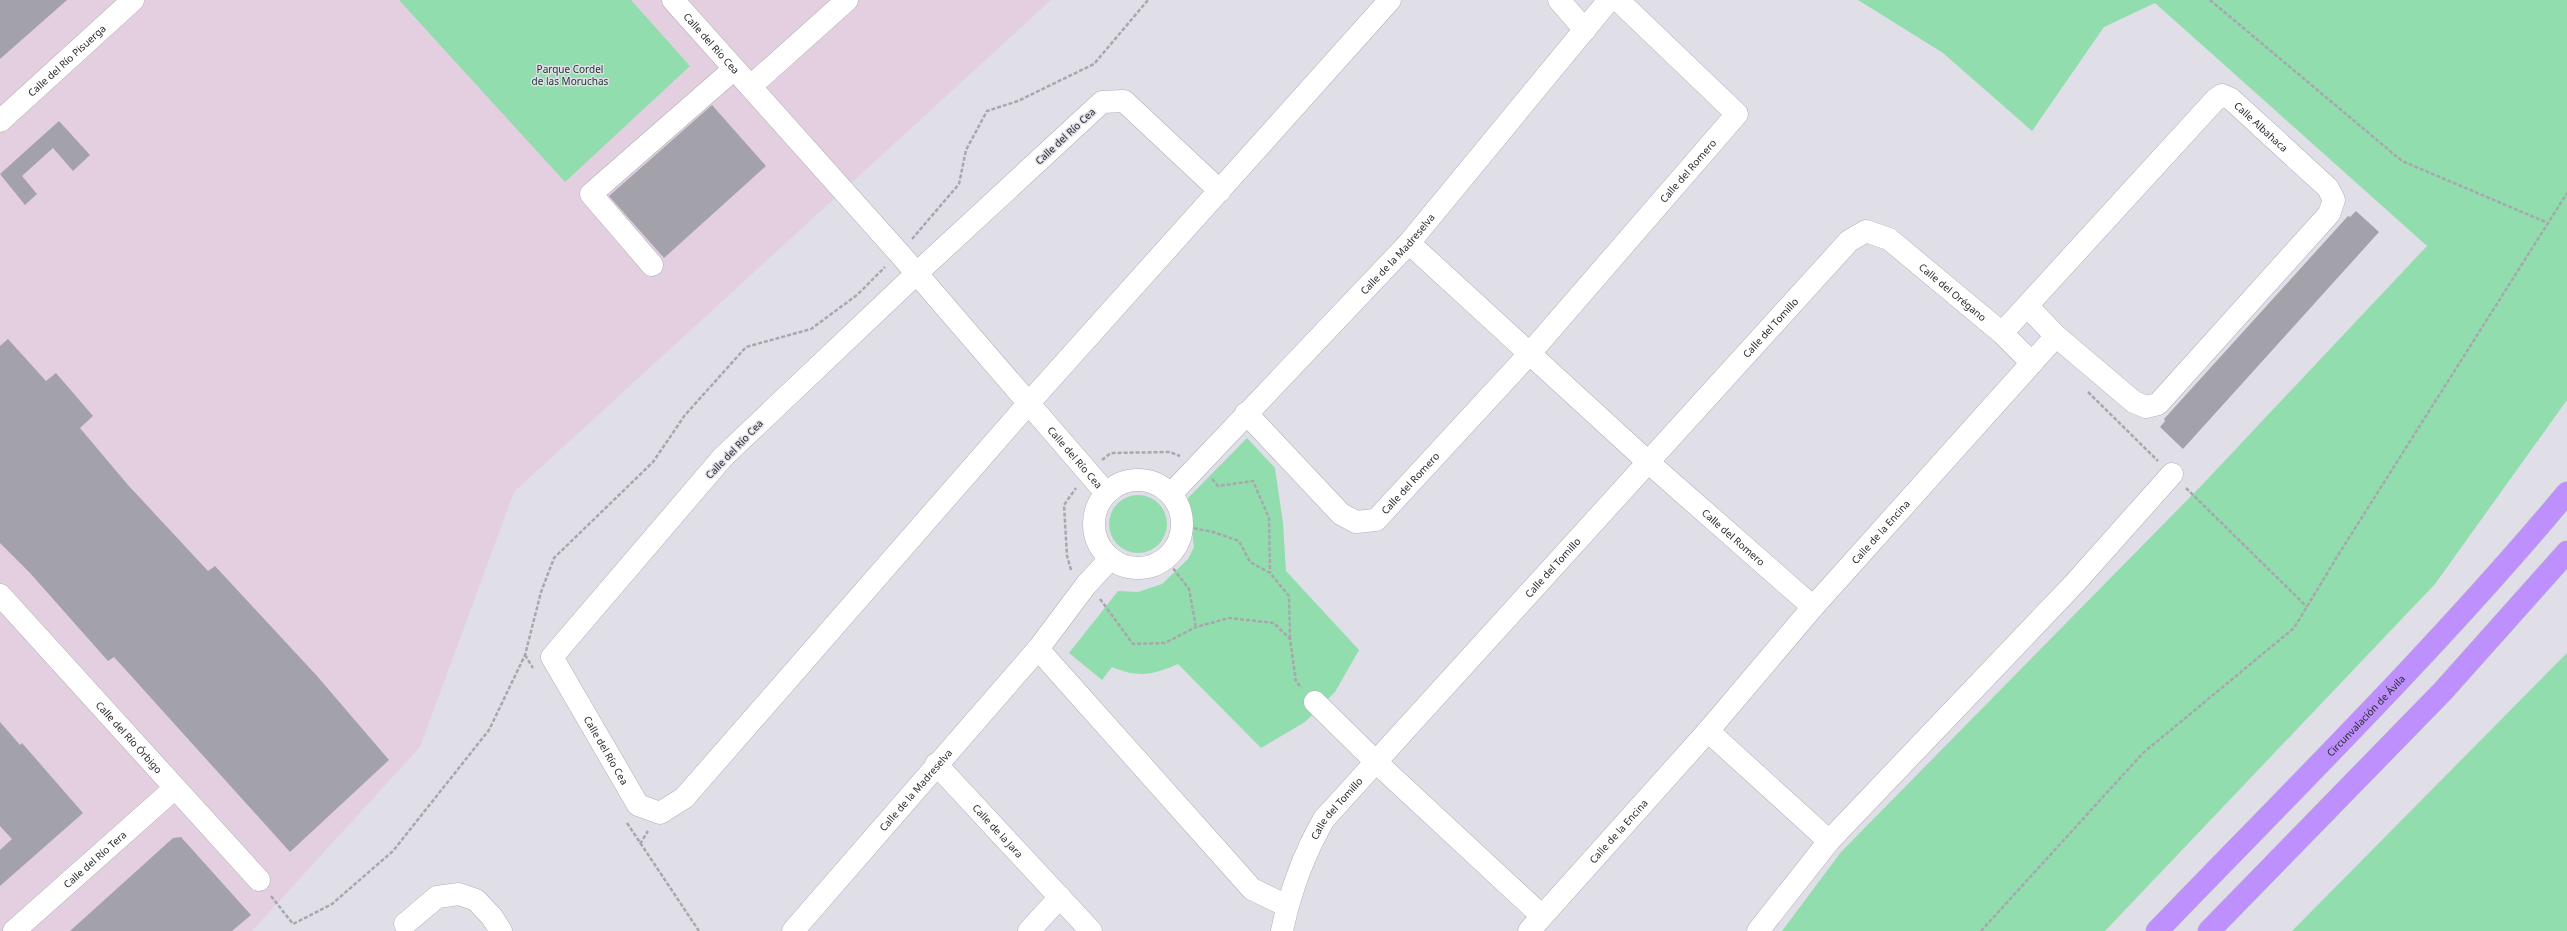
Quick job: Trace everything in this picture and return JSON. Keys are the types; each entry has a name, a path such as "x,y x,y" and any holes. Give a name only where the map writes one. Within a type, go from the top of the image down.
{"highway":[{"name":"Circunvalación de Ávila","path":"2157,931 2402,678 2517,552 2567,493"},
{"path":"2208,931 2443,691 2567,552"}],"street":[{"name":"Calle del Río Pisuerga","path":"0,121 133,0"},
{"name":"Calle del Río Cea","path":"672,0 916,274 1106,493"},
{"path":"750,86 847,0"},
{"name":"Calle del Río Cea","path":"1220,191 1124,101 1102,102 916,274 723,457 552,657 638,805 660,813 684,798 1028,404 1220,191 1390,0"},
{"path":"1559,0 1585,30"},
{"name":"Calle de la Madreselva","path":"1171,494 1409,242 1609,0"},
{"name":"Calle del Romero","path":"1246,413 1341,514 1356,522 1376,520 1531,352 1737,114 1618,0"},
{"path":"652,265 590,194 734,69"},
{"name":"Calle Albahaca","path":"2002,333 2216,99 2222,96 2230,99 2328,188 2334,200 2329,214 2158,404 2146,407 2134,402 2056,336"},
{"name":"Calle del Orégano","path":"1866,231 1889,239 2002,333 2032,363"},
{"name":"Calle del Tomillo","path":"1282,931 1287,906 1309,844 1324,819 1849,241 1866,231"},
{"name":"Calle del Romero","path":"1409,242 1531,352 1648,462 1813,607"},
{"path":"2027,306 2056,336"},
{"name":"Calle de la Encina","path":"1535,924 1708,731 1813,607 2056,336"},
{"path":"1758,931 1828,841 2074,584 2172,474"},
{"path":"1131,480 1152,483 1171,494 1181,514 1182,526 1177,544 1166,558 1153,566 1138,569 1123,566 1110,559 1097,541 1093,519 1098,505 1106,493 1118,484 1131,480"},
{"name":"Calle de la Madreselva","path":"793,931 936,764 1038,649 1086,585 1110,559"},
{"name":"Calle del Río Órbigo","path":"0,595 259,880"},
{"path":"1038,649 1252,889 1287,906"},
{"path":"1315,702 1535,924"},
{"path":"1708,731 1828,841"},
{"name":"Calle de la Jara","path":"936,764 1091,931"},
{"name":"Calle del Río Tera","path":"14,931 175,788"},
{"path":"405,924 437,897 459,894 476,900 501,931"},
{"path":"1029,931 1060,897"}],"path":[{"path":"2210,0 2402,161 2548,223"},
{"path":"1981,931 2143,753 2294,628 2340,552 2567,193"},
{"path":"1182,526 1213,532 1239,541 1250,562 1270,573 1288,596 1290,639 1296,682 1315,702"},
{"path":"1166,558 1189,589 1196,628"},
{"path":"1115,620 1134,644 1166,642 1196,628 1229,618 1274,623 1290,639"}],"shaded area":[{"path":"0,0 1051,0 514,492 420,747 252,931 0,931"}],"green space":[{"name":"Parque Cordel de las Moruchas","path":"399,0 631,0 690,66 565,182"},
{"path":"1858,0 2567,0 2567,400 2435,584 2105,931 1782,931 1841,852 2201,486 2427,246 2155,3 2104,27 2032,131 1943,53"},
{"path":"1247,438 1275,468 1283,523 1286,571 1359,650 1335,692 1305,722 1261,748 1178,664 1161,671 1145,674 1130,673 1112,667 1102,680 1069,653 1118,591 1138,592 1162,584 1188,559 1194,547 1188,498"},
{"path":"1132,495 1144,495 1159,503 1167,518 1167,530 1159,545 1144,553 1132,553 1117,545 1109,530 1109,518 1117,503"},
{"path":"2567,653 2567,931 2292,931 2558,662"}],"building":[{"path":"0,0 67,0 0,59"},
{"path":"712,105 766,166 664,258 609,196"},
{"path":"59,121 90,155 73,171 53,148 22,176 37,194 25,205 0,174"},
{"path":"2356,211 2379,232 2183,449 2160,427 2165,421 2164,419 2348,216 2350,217"},
{"path":"8,339 46,381 56,373 93,416 80,428 128,485 208,571 215,566 317,676 389,760 290,852 114,657 108,661 30,573 0,543 0,346"},
{"path":"0,722 20,745 22,743 83,813 0,886 0,850 12,839 0,826"},
{"path":"181,837 251,915 232,931 70,931 173,838"}]}
